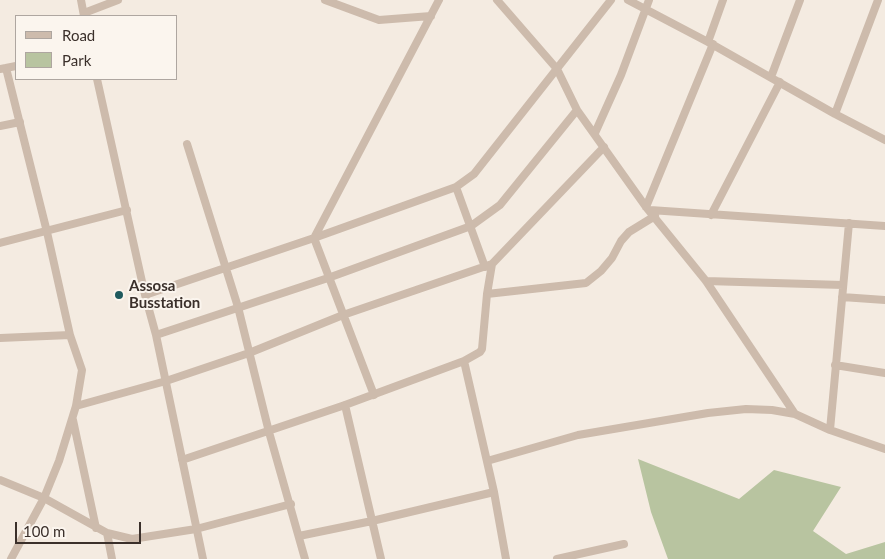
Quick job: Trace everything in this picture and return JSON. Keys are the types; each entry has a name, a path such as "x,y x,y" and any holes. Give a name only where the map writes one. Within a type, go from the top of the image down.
{"street":[{"path":"81,0 84,15 118,0"},
{"path":"325,0 379,20 431,16"},
{"path":"374,395 314,238 439,0"},
{"path":"497,0 557,69 577,110 650,211 706,281 795,414"},
{"path":"146,296 456,187 474,174 611,0"},
{"path":"628,0 711,43 835,114 885,140"},
{"path":"595,134 621,75 650,0"},
{"path":"487,294 586,282 612,258 621,241 650,211 711,43 723,0"},
{"path":"771,77 800,0"},
{"path":"835,114 878,0"},
{"path":"3,69 20,122 70,335 82,370 76,406 59,461 44,498 11,559"},
{"path":"97,80 156,335 202,559"},
{"path":"711,215 780,82"},
{"path":"156,335 328,278 471,226 500,205 577,110"},
{"path":"0,126 20,122"},
{"path":"187,144 238,307 269,432 291,504 305,559"},
{"path":"76,406 166,381 249,353 343,315 488,266 604,147"},
{"path":"182,460 345,406 464,361 480,352 482,349 488,266 456,187"},
{"path":"0,244 127,210"},
{"path":"650,211 885,226"},
{"path":"830,430 849,223"},
{"path":"706,281 843,285"},
{"path":"842,298 885,300"},
{"path":"0,338 70,335"},
{"path":"464,361 494,492 506,559"},
{"path":"836,365 885,372"},
{"path":"345,406 381,559"},
{"path":"487,461 578,435 708,413 746,409 772,410 795,414 830,430 885,449"},
{"path":"72,418 96,528"},
{"path":"0,480 44,498 107,533 132,539 196,529 291,504"},
{"path":"299,536 494,492"},
{"path":"107,533 112,559"},
{"path":"557,559 624,544"}],"green space":[{"path":"638,459 739,499 774,470 841,487 813,531 846,554 885,542 885,559 668,559 651,512"}],"place":[{"name":"Assosa Busstation","path":"119,295"}]}
